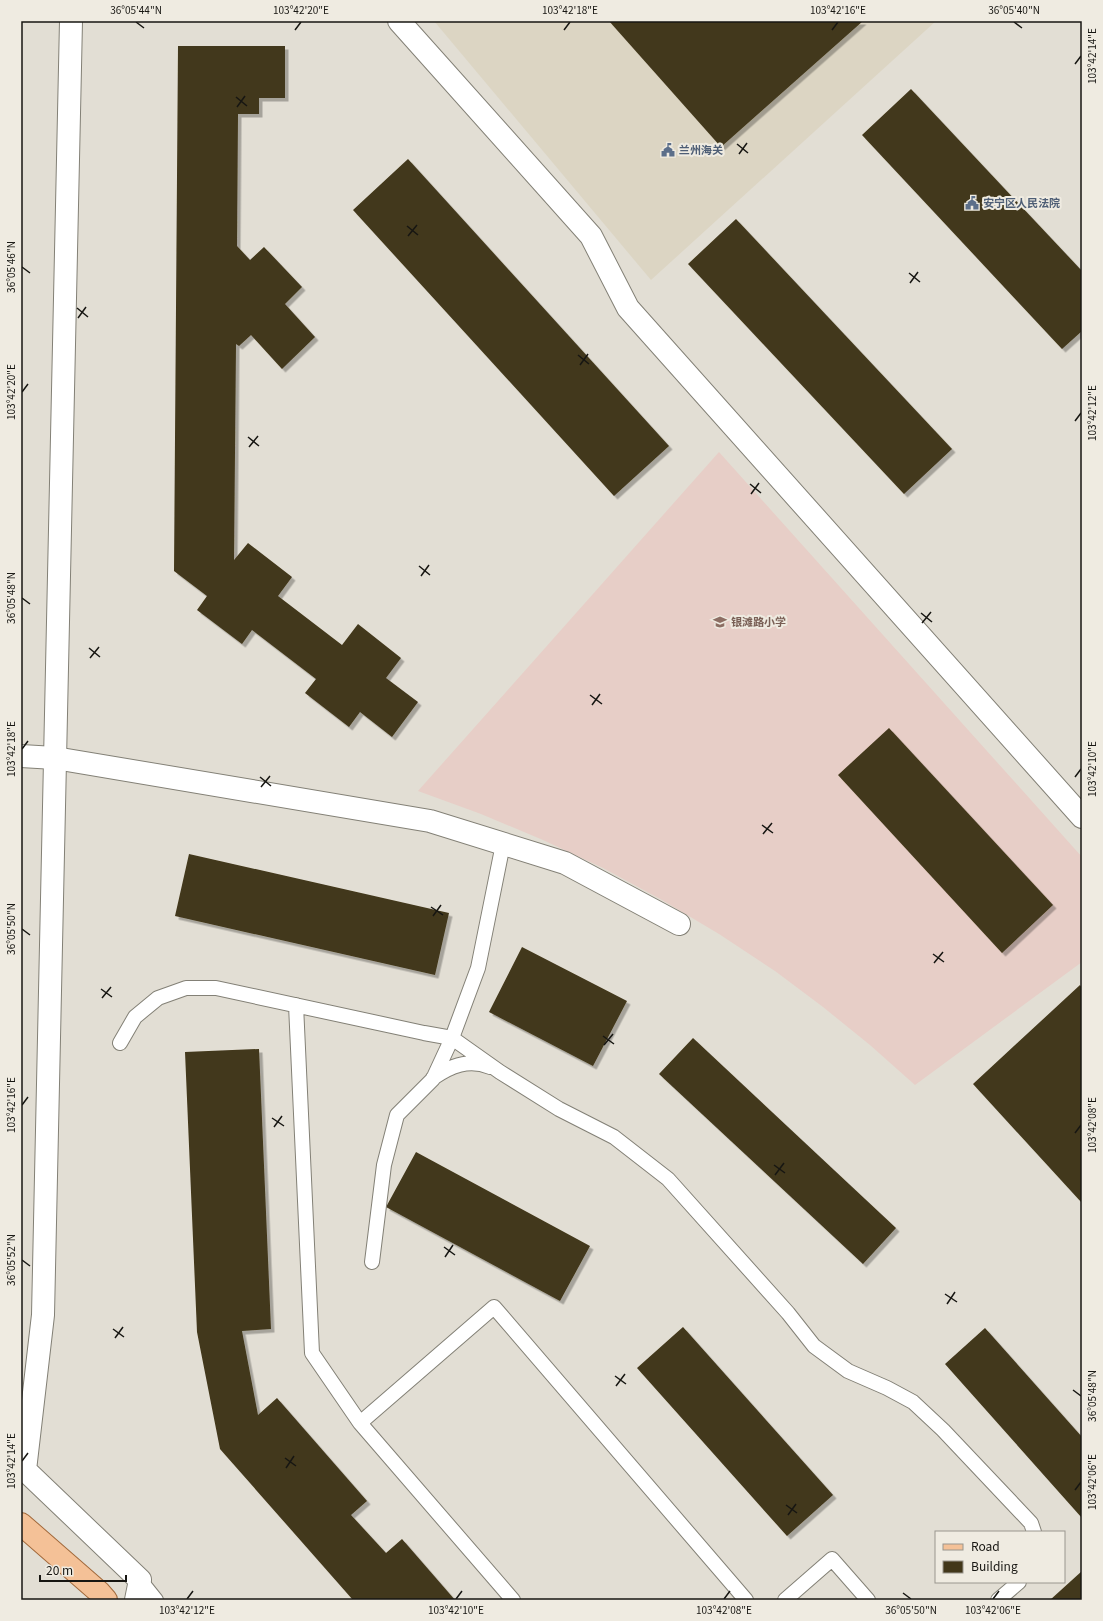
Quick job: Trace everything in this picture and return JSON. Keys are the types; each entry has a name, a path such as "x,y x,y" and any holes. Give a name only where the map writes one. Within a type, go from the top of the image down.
{"main road":[{"path":"21,1524 99,1592 106,1600"}],"street":[{"path":"71,21 43,1315 23,1470 138,1590"},
{"path":"399,21 591,236 628,308 1082,817"},
{"path":"21,756 55,758 430,821 565,863 679,924"}],"lane":[{"path":"433,1079 452,1038 478,968 504,844"},
{"path":"120,1043 135,1017 158,998 186,988 216,988 452,1038 500,1072 559,1109 614,1137 668,1180 788,1313 814,1346 848,1371 887,1388 913,1402 943,1430 1031,1523 1034,1531"},
{"path":"296,1005 312,1353 360,1423 514,1600"},
{"path":"372,1262 384,1165 397,1115 433,1079 447,1068 465,1064 483,1064 500,1072"},
{"path":"360,1423 494,1307 746,1600"},
{"path":"785,1600 832,1559 868,1600"},
{"path":"998,1600 1018,1583"},
{"path":"138,1590 156,1600"}],"shaded area":[{"name":"兰州海关","path":"434,21 936,21 651,280"},
{"name":"银滩路小学","path":"719,452 1082,857 1082,962 915,1085 870,1045 775,971 719,934 662,900 603,868 543,840 481,814 418,791"}],"building":[{"path":"609,21 863,21 721,147"},
{"path":"178,46 285,46 285,98 259,98 259,114 238,114 237,246 250,260 264,247 302,287 285,304 315,337 282,369 251,335 239,346 236,344 234,560 248,543 292,577 278,596 342,645 358,624 401,658 386,678 418,702 392,737 360,712 349,727 305,693 316,679 252,630 242,644 197,610 207,596 174,571"},
{"name":"安宁区人民法院","path":"911,89 1082,271 1082,331 1062,349 862,135"},
{"path":"408,159 669,446 614,496 353,210"},
{"path":"736,219 952,449 904,494 688,264"},
{"path":"889,728 1053,905 1002,953 838,775"},
{"path":"189,854 449,913 435,975 175,916"},
{"path":"522,947 627,1001 593,1066 489,1012"},
{"path":"1080,985 1082,988 1082,1203 973,1084"},
{"path":"693,1038 896,1228 863,1264 659,1074"},
{"path":"259,1049 271,1329 242,1331 258,1415 277,1398 367,1501 351,1515 386,1553 402,1539 455,1600 353,1600 220,1449 197,1332 185,1052"},
{"path":"416,1152 590,1246 560,1301 386,1207"},
{"path":"683,1327 833,1495 787,1536 637,1368"},
{"path":"985,1328 1082,1437 1082,1518 945,1364"},
{"path":"1082,1571 1082,1600 1050,1600"}],"place":[{"name":"兰州海关","path":"668,150"},
{"name":"安宁区人民法院","path":"972,203"},
{"name":"银滩路小学","path":"720,622"}]}
